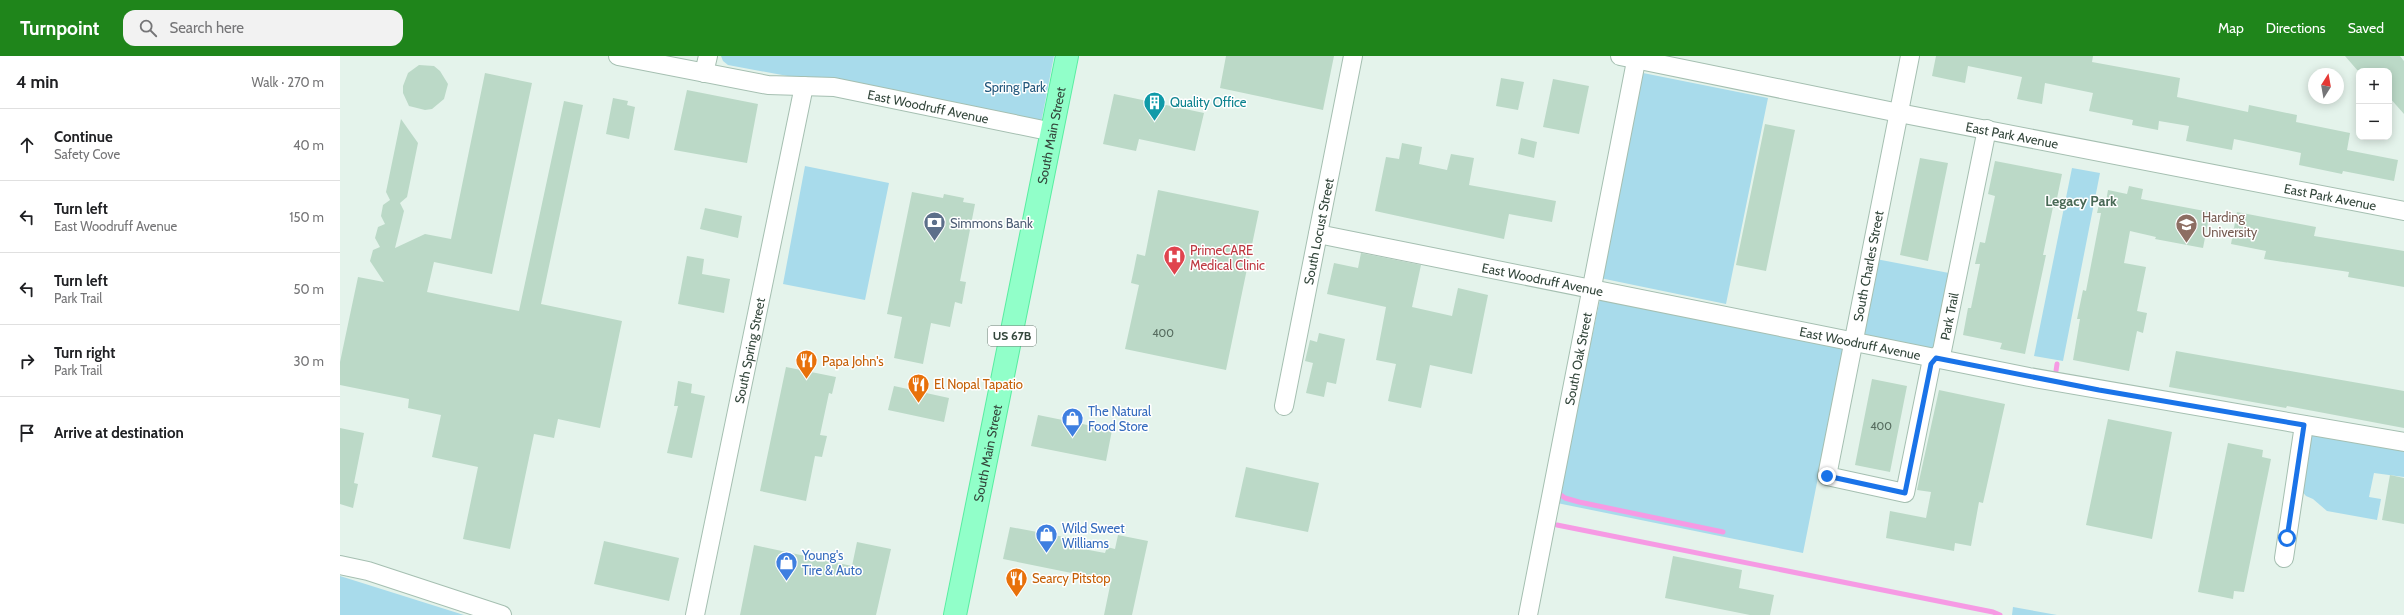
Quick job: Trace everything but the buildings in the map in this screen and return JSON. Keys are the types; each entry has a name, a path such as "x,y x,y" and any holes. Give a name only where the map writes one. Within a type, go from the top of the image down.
{"main road":[{"name":"South Main Street","path":"955,615 1067,56"}],"street":[{"name":"East Woodruff Avenue","path":"618,56 706,64 768,85 834,86 1052,132"},
{"name":"South Locust Street","path":"1284,406 1353,56"},
{"name":"South Charles Street","path":"1827,476 1910,56"},
{"name":"East Park Avenue","path":"1631,57 1899,113 2404,211"},
{"name":"South Oak Street","path":"1528,615 1592,289 1631,57"},
{"name":"South Spring Street","path":"695,615 804,86"},
{"name":"Park Trail","path":"1827,476 1905,493 1931,364 1942,352 1987,129"},
{"name":"East Woodruff Avenue","path":"1318,234 2099,390 2404,442"},
{"path":"2284,558 2304,425"},
{"path":"340,565 368,571 502,615"}],"green space":[{"name":"Spring Park","path":"721,56 1054,56 1041,123 728,65 723,61"},
{"path":"1643,73 1768,98 1726,304 1600,278"},
{"path":"805,166 889,183 865,300 783,284"},
{"path":"2072,168 2100,173 2063,361 2034,356"},
{"path":"1876,259 1949,273 1934,349 1861,335"},
{"path":"1600,299 1844,347 1803,553 1557,503"},
{"path":"2310,432 2404,449 2404,477 2374,473 2369,497 2381,499 2377,520 2327,511 2313,499 2306,496 2300,489"},
{"path":"340,576 464,615 340,615"},
{"path":"2013,607 2057,615 2012,615"}],"waterway":[{"path":"2056,371 2057,364"},
{"path":"1558,493 1565,498 1579,502 1723,532"},
{"path":"1557,525 1993,612 2000,615"}],"place":[{"name":"Quality Office","path":"1155,122"},
{"name":"Simmons Bank","path":"934,242"},
{"name":"Harding University","path":"2186,244"},
{"name":"PrimeCARE Medical Clinic","path":"1174,276"},
{"name":"Papa John's","path":"807,380"},
{"name":"El Nopal Tapatio","path":"919,404"},
{"name":"The Natural Food Store","path":"1072,438"},
{"name":"Wild Sweet Williams","path":"1046,554"},
{"name":"Young's Tire & Auto","path":"786,582"},
{"name":"Searcy Pitstop","path":"1016,598"}],"district":[{"name":"Legacy Park","path":"2081,201"}],"route":[{"path":"1827,476 1905,493 1931,364 1936,358 2099,390 2304,425 2287,538"}]}
